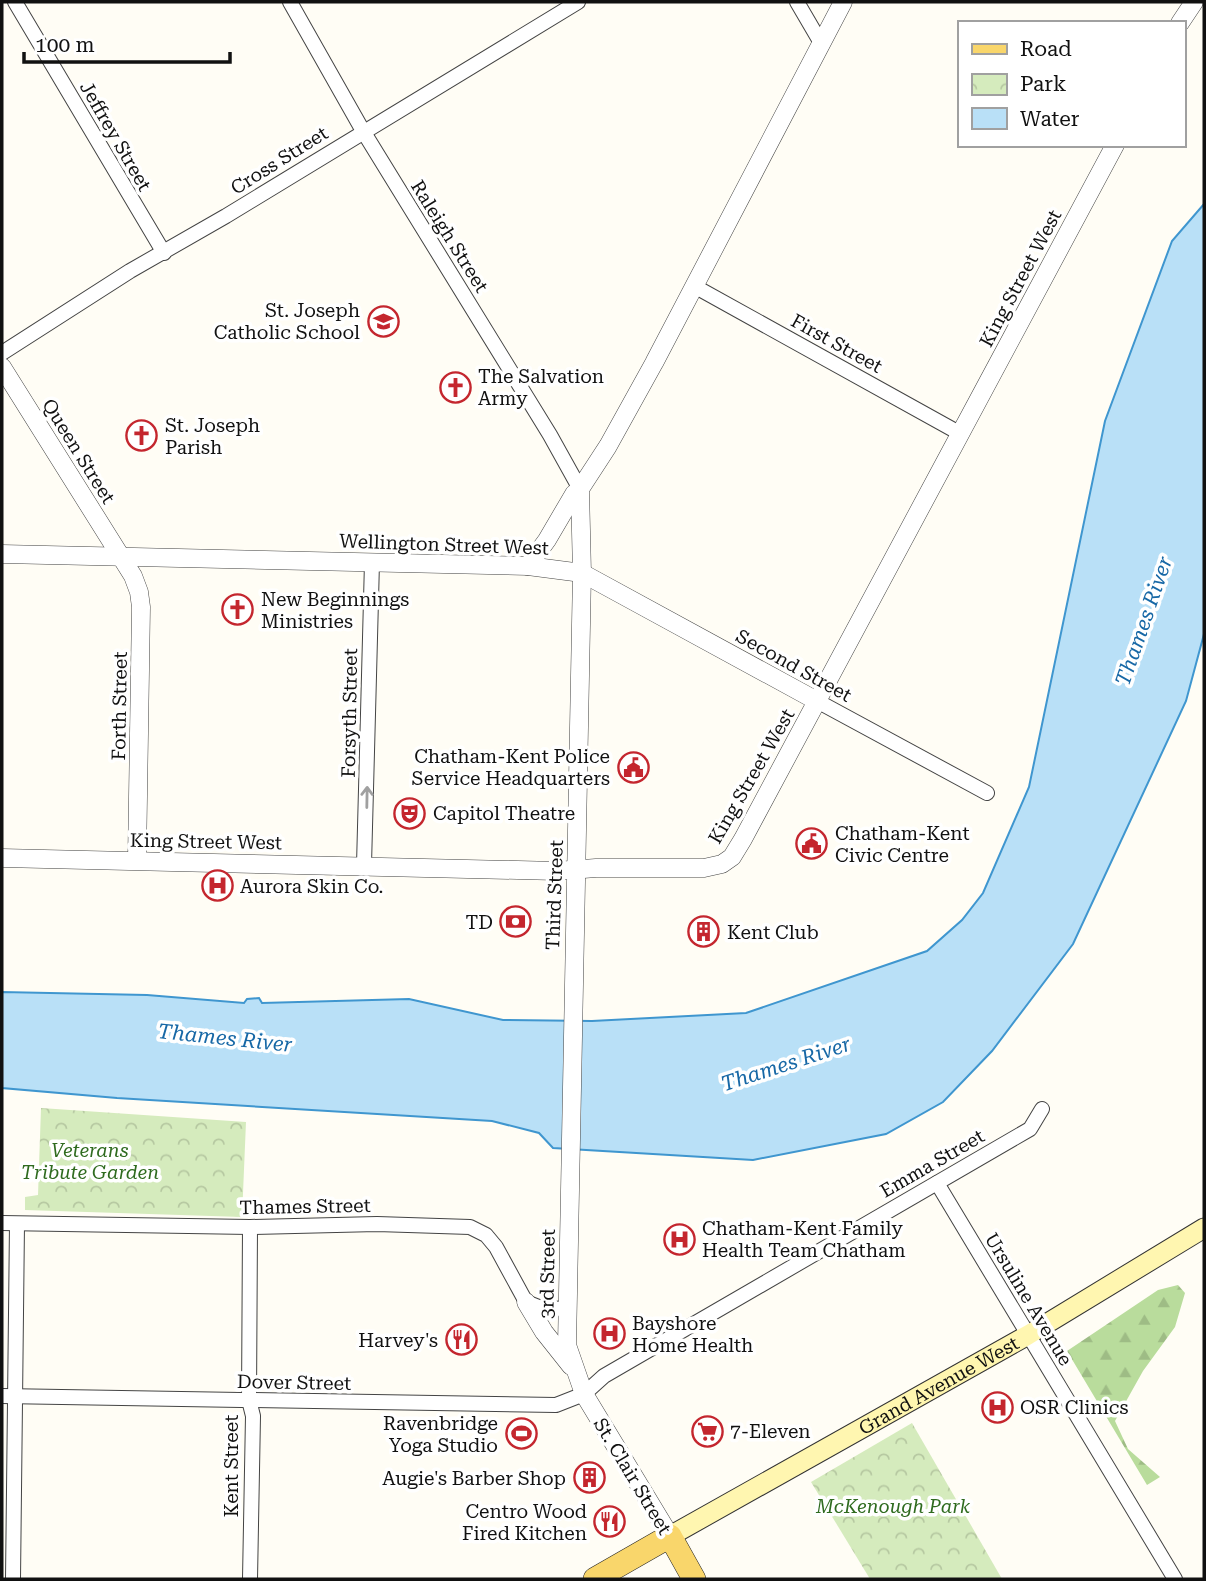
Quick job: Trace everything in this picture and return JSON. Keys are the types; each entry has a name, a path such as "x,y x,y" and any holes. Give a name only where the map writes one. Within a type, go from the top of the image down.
{"main road":[{"name":"Grand Avenue West","path":"670,1536 1028,1335 1204,1227"},
{"path":"595,1579 670,1536"},
{"name":"St. Clair Street","path":"670,1536 694,1579"}],"street":[{"name":"Jeffrey Street","path":"15,2 164,253"},
{"name":"Raleigh Street","path":"290,2 363,131 550,435 580,489"},
{"name":"Cross Street","path":"2,353 130,271 578,2"},
{"path":"797,2 821,43"},
{"path":"528,566 615,434 844,2"},
{"path":"1181,21 1194,2"},
{"name":"King Street West","path":"2,858 557,871 704,868 732,857 1114,147"},
{"name":"First Street","path":"694,286 961,434"},
{"name":"Queen Street","path":"2,367 121,558"},
{"path":"580,489 582,573"},
{"name":"Wellington Street West","path":"2,554 528,566 582,573"},
{"name":"Forth Street","path":"121,558 133,576 141,607 137,860"},
{"name":"Forsyth Street","path":"365,865 372,562"},
{"name":"Second Street","path":"582,573 987,793"},
{"name":"Third Street","path":"569,1176 582,573"},
{"name":"Emma Street","path":"584,1394 604,1376 1030,1129 1042,1110"},
{"name":"3rd Street","path":"569,1176 567,1345 575,1371"},
{"name":"Ursuline Avenue","path":"937,1183 1175,1579"},
{"name":"Thames Street","path":"2,1223 250,1227 377,1224 470,1227 486,1235 496,1247 526,1301"},
{"path":"13,1579 8,1395 17,1224"},
{"name":"Kent Street","path":"250,1227 249,1400 253,1416 250,1579"},
{"path":"526,1301 541,1308 567,1309"},
{"path":"526,1301 544,1332 575,1371"},
{"name":"St. Clair Street","path":"575,1371 584,1394 670,1536"},
{"name":"Dover Street","path":"8,1395 556,1405 584,1394"}],"green space":[{"name":"Veterans Tribute Garden","path":"41,1108 246,1122 242,1217 25,1210 25,1197 38,1195"},
{"path":"1178,1285 1185,1293 1175,1327 1143,1371 1115,1421 1128,1449 1160,1477 1147,1485 1067,1351 1158,1290"},
{"name":"McKenough Park","path":"912,1423 1002,1579 870,1579 811,1482"}],"water":[{"name":"Thames River","path":"1204,204 1204,634 1186,701 1073,944 992,1051 943,1102 886,1134 753,1160 553,1148 539,1133 492,1121 117,1098 2,1088 2,992 147,995 244,1003 247,999 259,998 262,1003 409,999 503,1020 592,1021 746,1013 927,951 962,920 983,893 1029,787 1105,421 1172,241"}],"place":[{"name":"St. Joseph Catholic School","path":"383,321"},
{"name":"The Salvation Army","path":"455,387"},
{"name":"St. Joseph Parish","path":"142,436"},
{"name":"New Beginnings Ministries","path":"238,610"},
{"name":"Chatham-Kent Police Service Headquarters","path":"633,767"},
{"name":"Capitol Theatre","path":"410,813"},
{"name":"Chatham-Kent Civic Centre","path":"812,844"},
{"name":"Aurora Skin Co.","path":"217,886"},
{"name":"TD","path":"516,922"},
{"name":"Kent Club","path":"704,932"},
{"name":"Chatham-Kent Family Health Team Chatham","path":"679,1239"},
{"name":"Bayshore Home Health","path":"609,1334"},
{"name":"Harvey's","path":"461,1340"},
{"name":"OSR Clinics","path":"997,1407"},
{"name":"7-Eleven","path":"707,1431"},
{"name":"Ravenbridge Yoga Studio","path":"521,1434"},
{"name":"Augie's Barber Shop","path":"589,1478"},
{"name":"Centro Wood Fired Kitchen","path":"610,1522"}]}
